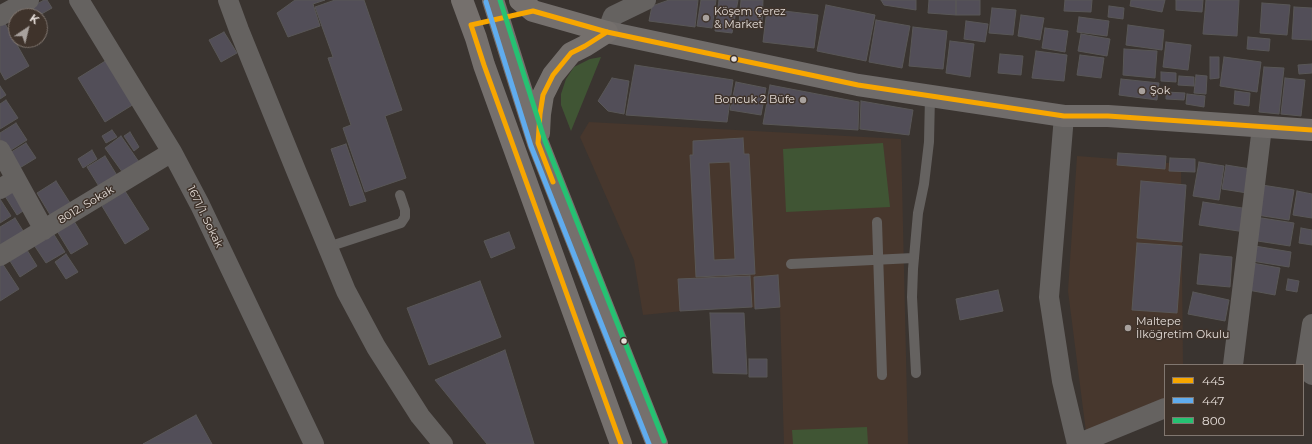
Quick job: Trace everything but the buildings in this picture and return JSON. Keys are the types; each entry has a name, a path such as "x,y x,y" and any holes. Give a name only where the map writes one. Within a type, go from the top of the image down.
{"highway":[{"path":"462,0 472,25 484,65 621,444"},
{"path":"472,25 496,9 527,5 607,32"},
{"path":"496,9 538,143 657,444"},
{"path":"538,143 543,95 553,75 571,53 607,32"}],"street":[{"path":"0,16 28,0"},
{"name":"1671/1. Sokak","path":"79,0 172,152 200,205 314,444"},
{"path":"228,0 346,291 376,347 420,416 443,444"},
{"path":"646,0 613,16 607,32 858,85 1064,116 1108,116 1312,130"},
{"path":"1064,116 1049,297 1062,380 1077,444 1164,408"},
{"path":"1233,364 1262,127"},
{"path":"0,150 8,184 44,230"},
{"name":"8012. Sokak","path":"0,256 172,152"},
{"path":"1308,371 1312,324"}],"lane":[{"path":"916,372 912,297 913,258 918,213 929,149 930,96"},
{"path":"328,247 401,223 405,218 405,210 400,194"},
{"path":"877,222 882,374"},
{"path":"791,264 913,258"}],"shaded area":[{"path":"589,122 901,139 908,444 784,444 780,308 723,307 643,315 634,260 580,137"},
{"name":"Maltepe İlköğretim Okulu","path":"1077,156 1181,164 1183,364 1164,364 1164,398 1086,432 1068,291"}],"green space":[{"path":"601,57 571,131 561,105 561,94 566,79 574,67 590,59"},
{"path":"883,143 890,207 786,212 783,149"},
{"path":"867,427 868,444 793,444 792,430"}],"transit line":[{"name":"800","path":"500,0 545,141 664,441"},
{"name":"447","path":"486,2 531,146 649,444"},
{"name":"445","path":"621,444 484,65 471,25 533,11 607,32 858,85 1064,116 1108,116 1312,130"},
{"name":"445","path":"553,182 538,143 543,95 553,75 571,53 607,32"}],"place":[{"name":"Köşem Çerez & Market","path":"706,18"},
{"name":"Şok","path":"1142,91"},
{"name":"Boncuk 2 Büfe","path":"803,100"},
{"name":"Maltepe İlköğretim Okulu","path":"1128,328"}]}
